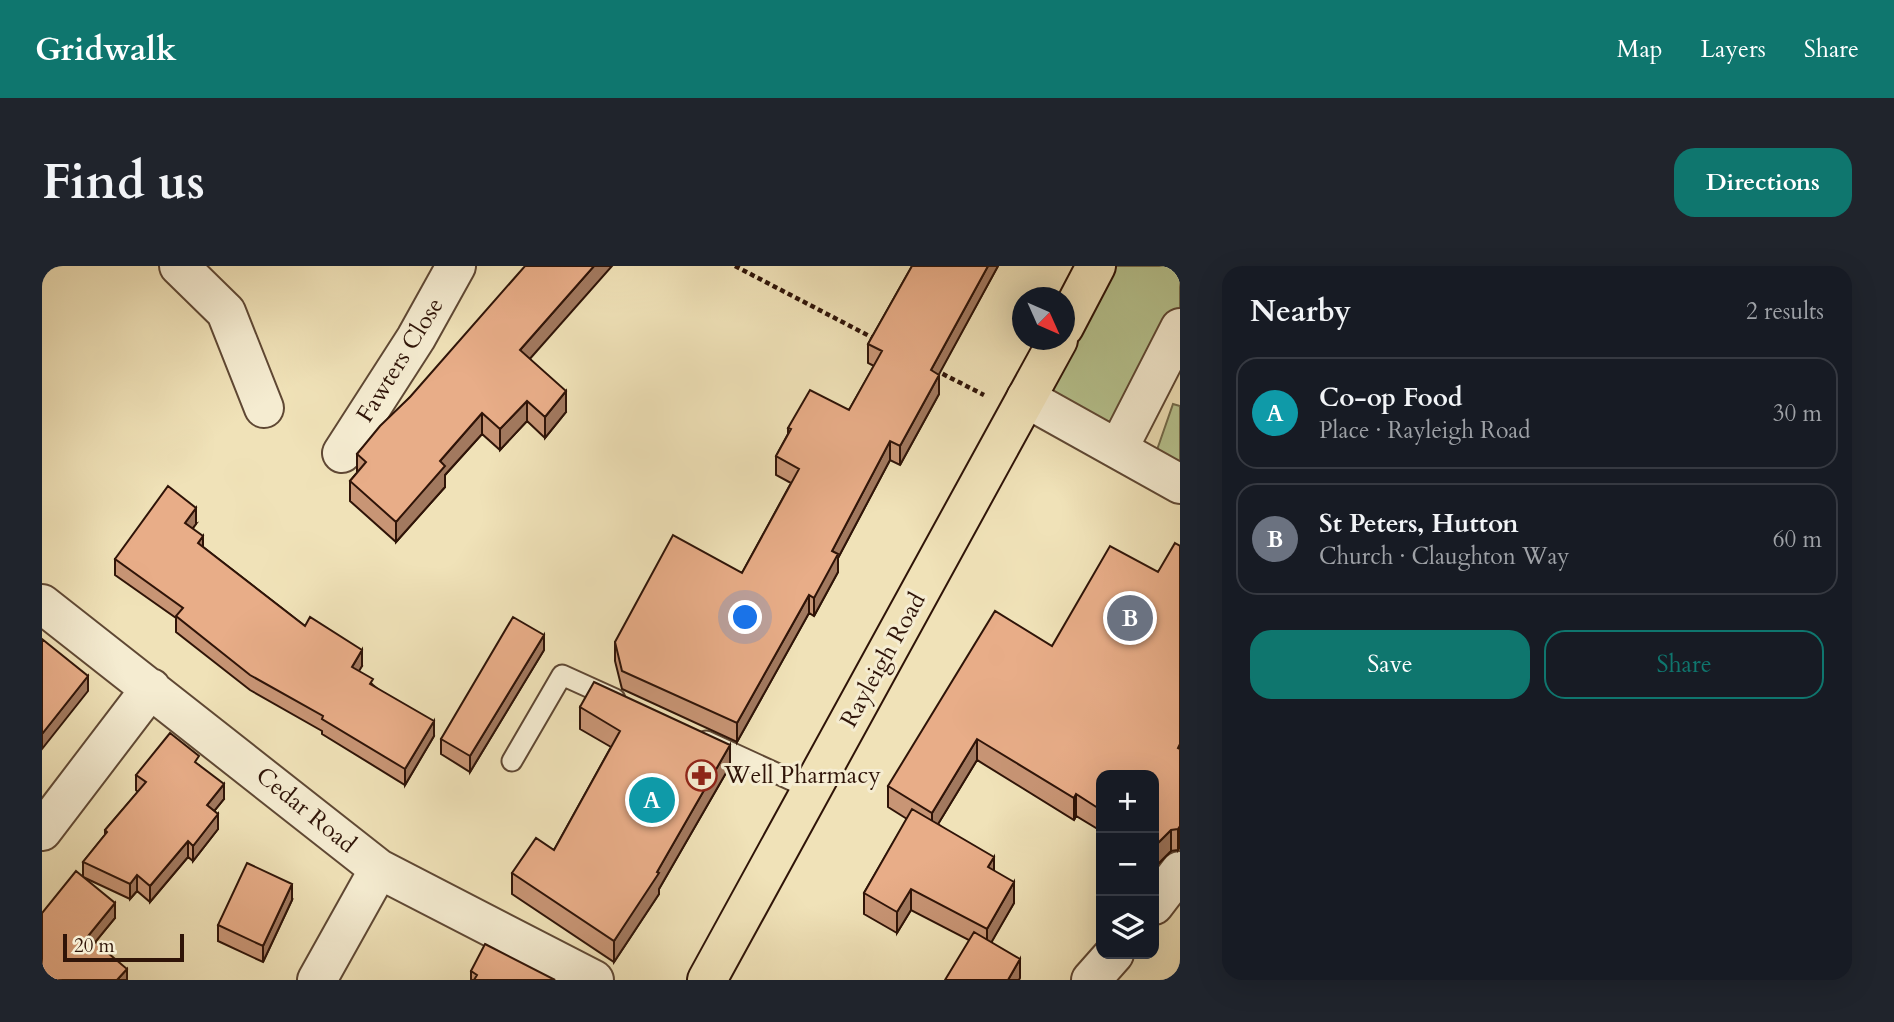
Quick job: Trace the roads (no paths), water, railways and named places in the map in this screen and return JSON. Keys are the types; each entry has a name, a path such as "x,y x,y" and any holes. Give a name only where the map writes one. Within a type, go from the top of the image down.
{"main road":[{"path":"1075,307 1096,266"},
{"name":"Rayleigh Road","path":"707,980 1053,350"}],"street":[{"path":"179,266 226,312 264,408"},
{"name":"Fawters Close","path":"342,453 416,338 456,266"},
{"path":"1118,449 1180,328"},
{"path":"1022,406 1118,449 1180,484"},
{"name":"Cedar Road","path":"42,604 379,869 594,980"},
{"path":"42,831 151,688"},
{"path":"317,980 379,869"},
{"path":"1159,898 1180,871"},
{"path":"1091,980 1110,959"}],"lane":[{"path":"512,761 562,675 637,709"},
{"path":"688,733 813,790"}],"place":[{"name":"St Peters, Hutton","path":"1130,618"},
{"name":"Well Pharmacy","path":"701,775"},
{"name":"Co-op Food","path":"652,800"}]}
